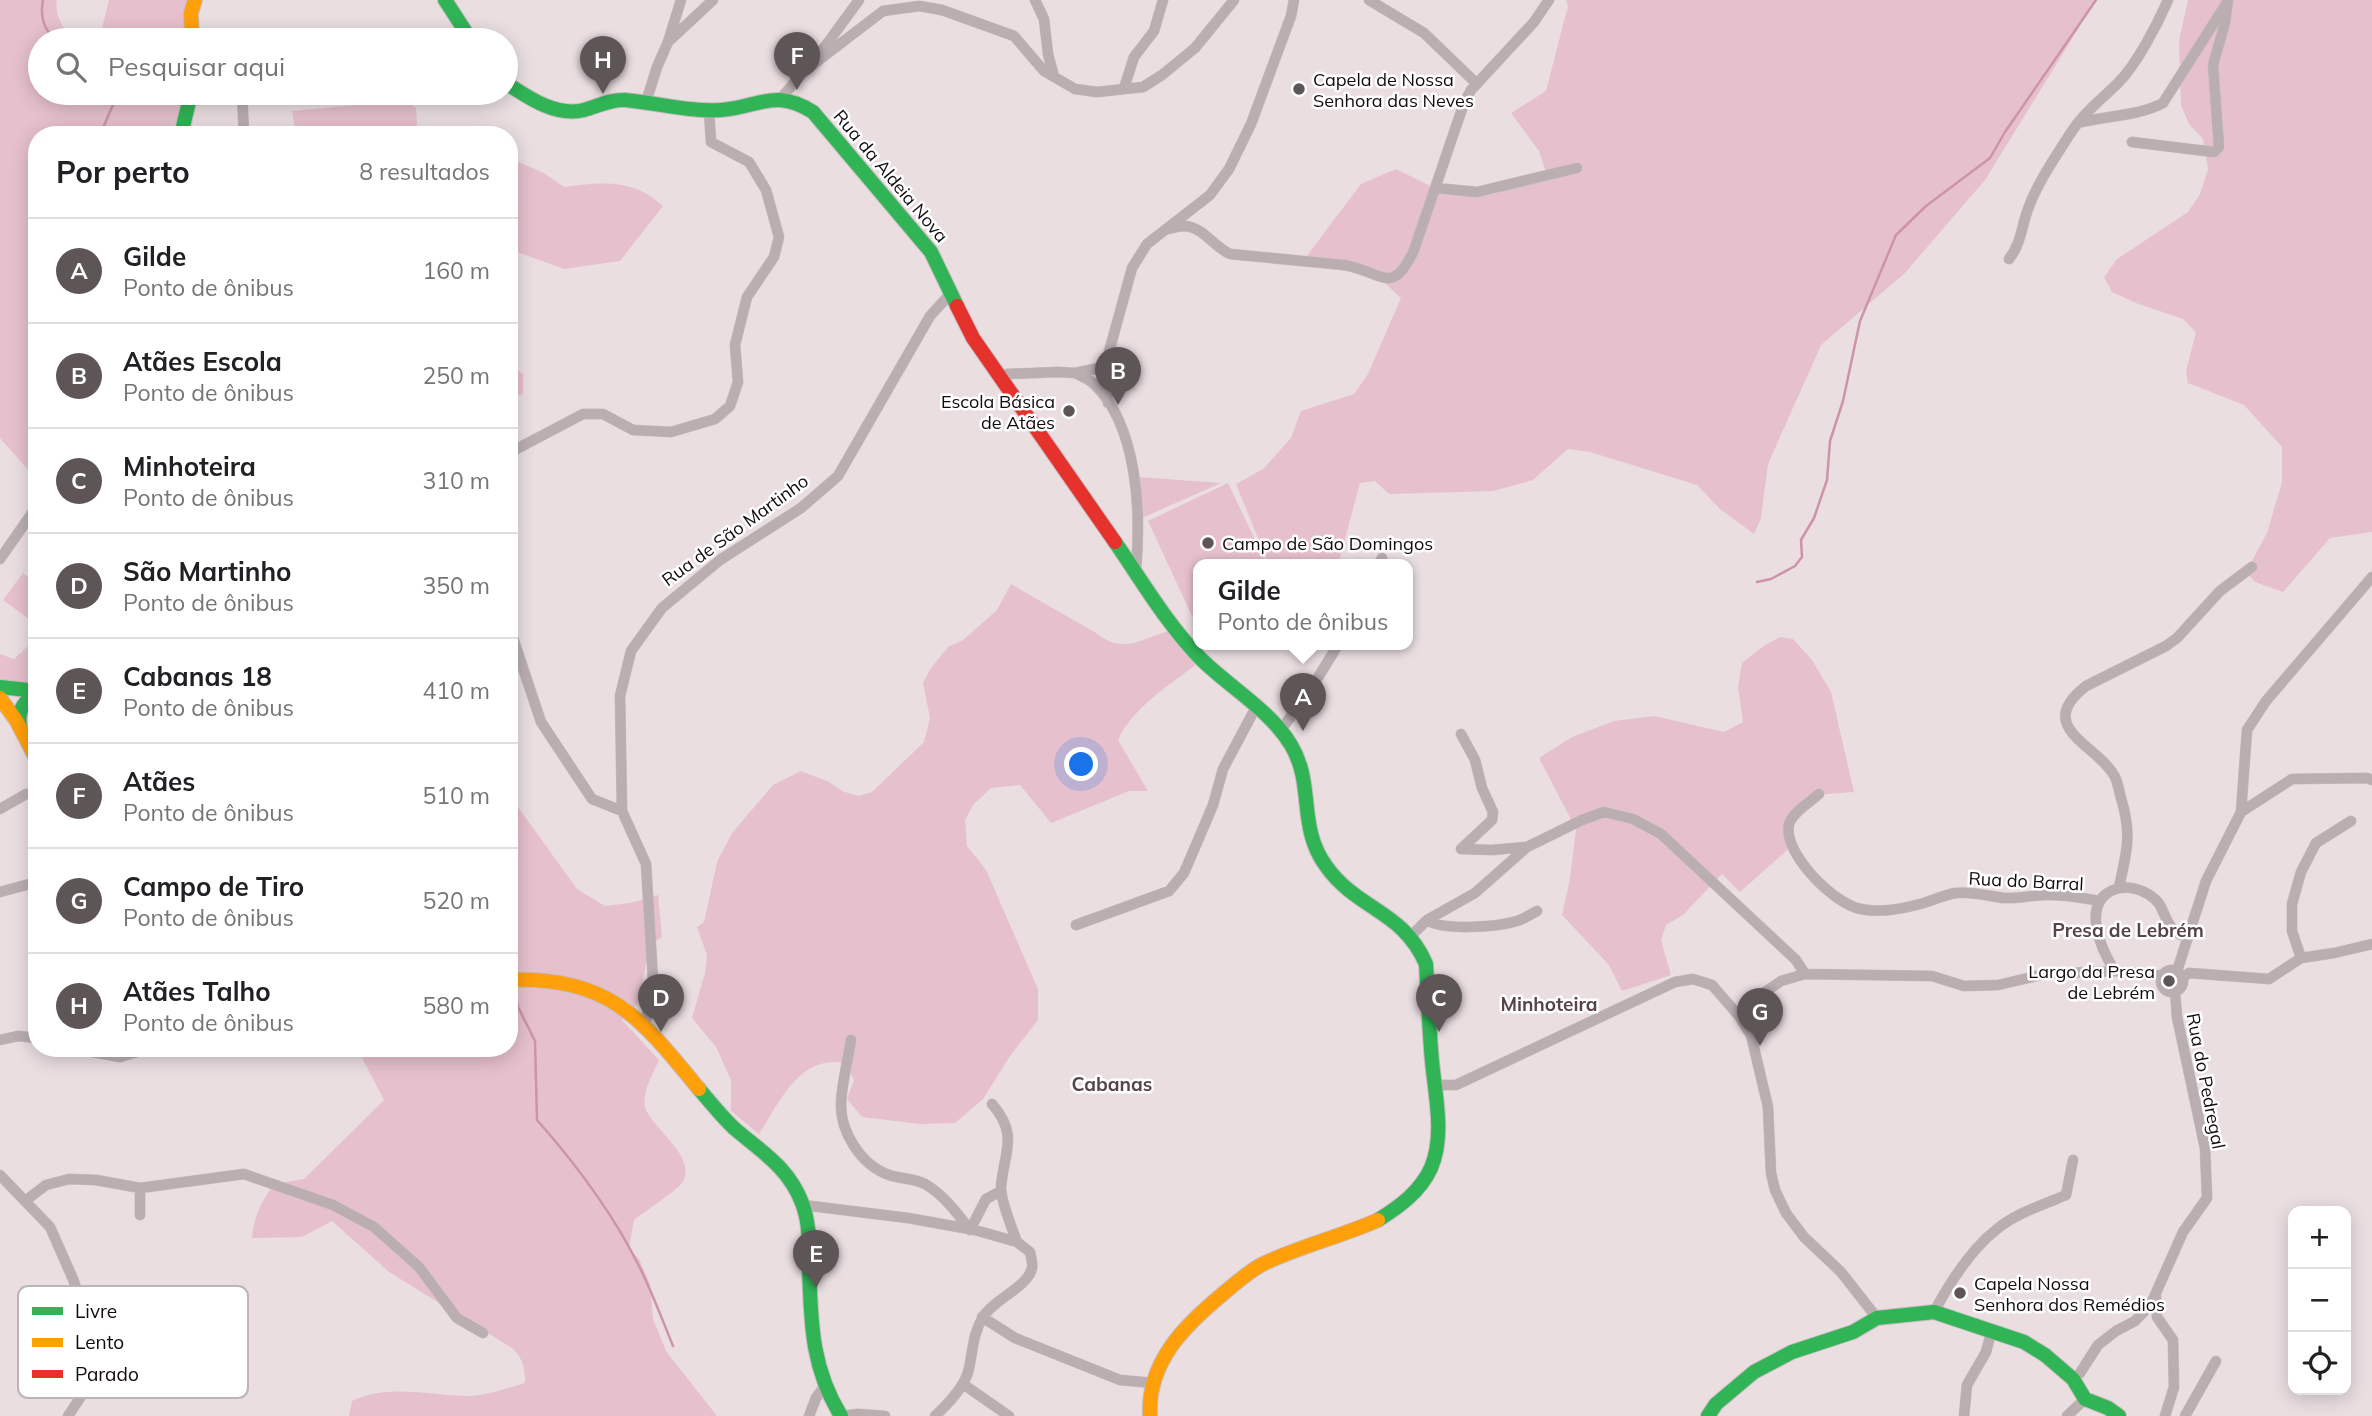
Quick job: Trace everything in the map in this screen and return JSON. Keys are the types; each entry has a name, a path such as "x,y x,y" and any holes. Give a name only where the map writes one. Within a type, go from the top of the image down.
{"street":[{"path":"192,28 191,13 195,0"},
{"path":"445,0 463,28"},
{"path":"646,102 681,0"},
{"path":"668,42 713,0"},
{"path":"518,90 561,111 575,111 615,101 721,110 781,98 821,52 859,0"},
{"path":"1035,0 1044,19 1054,77"},
{"path":"1124,88 1134,57 1154,31 1163,0"},
{"path":"802,73 883,10 919,6 942,10 1014,36 1037,64 1075,89 1097,92 1143,87 1195,48 1234,0"},
{"path":"1136,569 1138,542 1128,442 1098,376 1107,359 1132,268 1147,244 1210,195 1229,169 1251,124 1291,16 1294,0"},
{"path":"1369,0 1424,33 1477,84"},
{"path":"1168,229 1186,226 1200,232 1220,250 1230,254 1358,267 1380,277 1392,279 1402,272 1408,262 1464,103 1477,84 1534,22 1549,0"},
{"path":"2009,259 2016,251 2026,214 2045,176 2085,113 2120,81 2159,21 2168,0"},
{"path":"2078,123 2103,116 2151,110 2163,103 2228,0"},
{"path":"2132,142 2214,152 2219,147 2213,65 2225,23 2228,0"},
{"name":"Rua da Aldeia Nova","path":"781,98 800,103 813,112 931,252 963,322 1190,647 1213,672 1281,730"},
{"path":"183,126 188,105"},
{"path":"243,105 244,126"},
{"path":"518,448 583,414 603,414 633,430 671,432 715,419 730,406 738,382 736,345 747,297 774,257 779,237 766,190 749,162 711,142 709,110"},
{"path":"1436,188 1477,192 1577,168"},
{"name":"Rua de São Martinho","path":"645,1026 653,980 646,864 622,811 620,696 631,651 662,608 720,561 801,508 838,476 930,316 951,293"},
{"path":"1001,379 1007,374 1075,373 1098,376"},
{"path":"0,559 28,519"},
{"path":"2119,887 2126,858 2128,821 2115,777 2073,734 2067,724 2065,715 2068,703 2086,686 2177,638 2220,591 2252,567"},
{"path":"2372,577 2266,701 2247,730 2241,812 2206,881 2189,934 2180,975 2182,984 2175,991 2168,991 2163,986 2163,976 2167,971 2180,975 2189,973 2269,979 2301,958 2372,944"},
{"path":"1150,1416 1156,1372 1173,1344 1190,1324 1259,1265 1374,1222 1398,1210 1430,1171 1437,1147 1426,964 1421,949 1412,935 1346,889 1322,861 1309,833 1305,814 1304,776 1299,760 1281,730 1335,650"},
{"path":"518,652 541,722 592,799 622,811"},
{"path":"16,697 17,718 28,742"},
{"path":"1076,925 1170,891 1184,873 1209,816 1223,769 1256,707"},
{"path":"1461,734 1475,760 1482,788 1493,812 1492,820 1461,849 1527,847"},
{"path":"2241,812 2292,779 2372,780"},
{"path":"0,809 26,794"},
{"name":"Rua do Barral","path":"1819,794 1790,820 1788,829 1800,862 1830,893 1861,909 1890,910 1920,904 1945,895 1971,892 2004,898 2049,895 2100,901"},
{"path":"1412,935 1427,920 1475,893 1527,847 1581,820 1604,812 1633,819 1661,834 1796,960 1805,975"},
{"path":"2301,958 2292,931 2292,904 2301,872 2316,843 2351,821"},
{"path":"0,892 28,884"},
{"path":"2115,971 2102,949 2098,933 2097,906 2104,894 2119,887 2135,888 2149,894 2162,905 2170,926 2181,936 2189,934"},
{"path":"1427,920 1435,926 1476,926 1518,921 1537,911"},
{"path":"1751,1035 1755,1005 1765,992 1781,981 1805,975 1932,976 1964,986 1998,985 2046,974 2115,971 2163,976"},
{"path":"518,980 543,979 583,987 614,1002 645,1026 668,1050 691,1081 730,1124 786,1172 803,1205 809,1235 814,1354 823,1388 841,1416 885,1416"},
{"path":"1434,1085 1456,1084 1675,982 1693,979 1712,985 1739,1016 1751,1035 1768,1107 1774,1190 1786,1213 1804,1237 1841,1272 1877,1318"},
{"name":"Rua do Pedregal","path":"2073,1379 2098,1345 2135,1321 2151,1304 2183,1232 2207,1198 2205,1148 2177,1017 2175,991"},
{"path":"0,1040 28,1037"},
{"path":"851,1040 841,1105 852,1144 872,1166 889,1175 927,1185 957,1212 970,1230"},
{"path":"992,1104 1005,1123 1009,1147 1001,1191 1017,1242"},
{"path":"1934,1312 1950,1284 1996,1229 2066,1195 2073,1160"},
{"path":"25,1201 46,1185 69,1179 96,1180 140,1188 244,1174 333,1205 374,1227 419,1267 457,1318 483,1333"},
{"path":"0,1175 50,1227 75,1286"},
{"path":"140,1188 141,1215"},
{"path":"970,1230 986,1199 1001,1191"},
{"path":"803,1205 908,1218 970,1230 1017,1242 1030,1252 1032,1268 1026,1281 994,1302 982,1317 963,1384 935,1416"},
{"path":"2156,1293 2157,1317 2174,1340 2174,1387 2165,1416"},
{"path":"1708,1416 1716,1404 1755,1372 1792,1352 1853,1332 1877,1318 1934,1312 2024,1342 2045,1355 2073,1379 2085,1399 2108,1408 2119,1416"},
{"path":"982,1317 1015,1338 1120,1380 1153,1383"},
{"path":"1965,1416 1967,1385 1986,1352 1991,1333"},
{"path":"2185,1416 2217,1362"},
{"path":"963,1384 1009,1416"},
{"path":"809,1416 823,1388"},
{"path":"68,1416 80,1398"},
{"path":"2067,1416 2085,1399"}],"shaded area":[{"path":"0,0 57,0 57,12 65,28 28,28 28,105 185,105 175,126 28,126 28,470 0,438"},
{"path":"109,0 187,0 188,28 102,28"},
{"path":"1566,0 2096,0 1985,180 1905,273 1821,345 1768,464 1761,518 1754,534 1720,509 1697,485 1590,452 1568,449 1533,480 1493,491 1389,494 1375,481 1360,483 1340,559 1267,559 1236,484 1263,469 1291,438 1301,411 1354,394 1368,374 1401,298 1377,276 1303,261 1361,184 1396,169 1443,192 1494,194 1547,175 1539,151 1511,113 1546,91 1568,6"},
{"path":"2188,0 2372,0 2372,532 2330,538 2283,592 2255,582 2246,572 2267,533 2282,482 2282,447 2244,405 2188,383 2186,371 2196,332 2183,319 2112,292 2104,277 2117,259 2188,212 2200,194 2208,169 2203,139 2189,124 2181,105 2179,41"},
{"path":"356,105 413,105 416,108 417,124 294,126 292,111"},
{"path":"518,162 544,173 564,187 604,183 628,186 652,197 663,206 620,261 564,269 518,252"},
{"path":"518,370 523,374 523,394 518,395"},
{"path":"1138,477 1221,483 1142,518"},
{"name":"Campo de São Domingos","path":"1228,483 1264,559 1193,559 1193,618 1148,521"},
{"path":"23,573 28,577 28,618 3,600"},
{"path":"1011,584 1114,643 1132,643 1168,631 1198,663 1143,707 1118,740 1148,791 1129,791 1051,823 1020,785 991,788 973,805 965,820 967,846 986,870 1038,989 1038,1020 1010,1056 983,1099 955,1123 920,1124 862,1117 847,1099 854,1080 844,1063 828,1062 815,1066 792,1084 759,1134 731,1111 731,1080 716,1047 692,1018 705,973 707,955 697,927 704,922 717,862 732,833 773,785 801,771 858,796 872,792 924,742 930,718 923,683 931,668 948,647 963,640 997,610"},
{"path":"1780,637 1793,639 1812,660 1831,692 1854,792 1814,795 1784,822 1794,844 1740,892 1722,874 1683,915 1666,925 1661,940 1671,975 1622,991 1609,965 1562,915 1570,879 1576,829 1539,758 1572,737 1614,721 1654,716 1724,732 1743,722 1738,687 1742,663"},
{"path":"27,647 28,684 0,679 0,654 14,659"},
{"path":"518,807 577,889 605,906 630,903 658,895 662,937 650,945 638,1003 622,1020 659,1060 647,1089 645,1107 679,1153 685,1173 679,1187 634,1220 629,1248 639,1259 650,1284 653,1319 666,1351 717,1416 349,1416 352,1401 379,1393 473,1396 525,1383 523,1364 512,1348 389,1272 332,1221 302,1237 252,1238 259,1210 274,1184 304,1179 384,1100 362,1057 518,1057"}],"waterway":[{"path":"43,0 42,11 46,28"},
{"path":"1757,582 1771,579 1795,566 1802,557 1801,540 1814,518 1827,480 1830,441 1843,401 1860,321 1896,235 1926,206 1990,158 2096,0"},
{"path":"104,126 113,105"},
{"path":"518,1007 535,1041 537,1120 579,1171 617,1227 644,1276 673,1346"}],"traffic: fast":[{"path":"445,0 463,28"},
{"path":"518,91 543,105 563,111 584,110 620,100 709,110 777,100 799,105 813,112 931,252 957,306"},
{"path":"183,126 188,105"},
{"path":"1115,542 1188,645 1211,669 1272,721 1291,745 1303,775 1312,836 1326,866 1351,892 1405,932 1426,964 1438,1115 1435,1155 1431,1168 1415,1192 1378,1220"},
{"path":"0,687 28,690"},
{"path":"20,726 22,707 28,699"},
{"path":"699,1089 730,1124 782,1170 802,1203 808,1234 814,1344 824,1380 841,1416"},
{"path":"1708,1416 1716,1404 1754,1372 1792,1352 1853,1332 1877,1318 1934,1312 2024,1342 2045,1355 2073,1379 2085,1399 2108,1408 2119,1416"}],"traffic: slow":[{"path":"192,28 191,13 195,0"},
{"path":"0,698 28,743"},
{"path":"518,980 573,986 598,994 620,1006 659,1041 699,1089"},
{"path":"1150,1416 1155,1378 1162,1362 1171,1346 1210,1305 1263,1264 1378,1220"}],"traffic: jam":[{"path":"957,306 973,338 1115,542"}],"place":[{"name":"Capela de Nossa Senhora das Neves","path":"1299,89"},
{"name":"Atães","path":"797,90"},
{"name":"Atães Talho","path":"603,94"},
{"name":"Atães Escola","path":"1118,405"},
{"name":"Escola Básica de Atães","path":"1069,411"},
{"name":"Campo de São Domingos","path":"1208,543"},
{"name":"Gilde","path":"1303,731"},
{"name":"Largo da Presa de Lebrém","path":"2169,981"},
{"name":"São Martinho","path":"661,1032"},
{"name":"Minhoteira","path":"1439,1032"},
{"name":"Campo de Tiro","path":"1760,1046"},
{"name":"Cabanas 18","path":"816,1288"},
{"name":"Capela Nossa Senhora dos Remédios","path":"1960,1293"}],"district":[{"name":"Presa de Lebrém","path":"2128,930"},
{"name":"Minhoteira","path":"1549,1004"},
{"name":"Cabanas","path":"1112,1084"}]}
